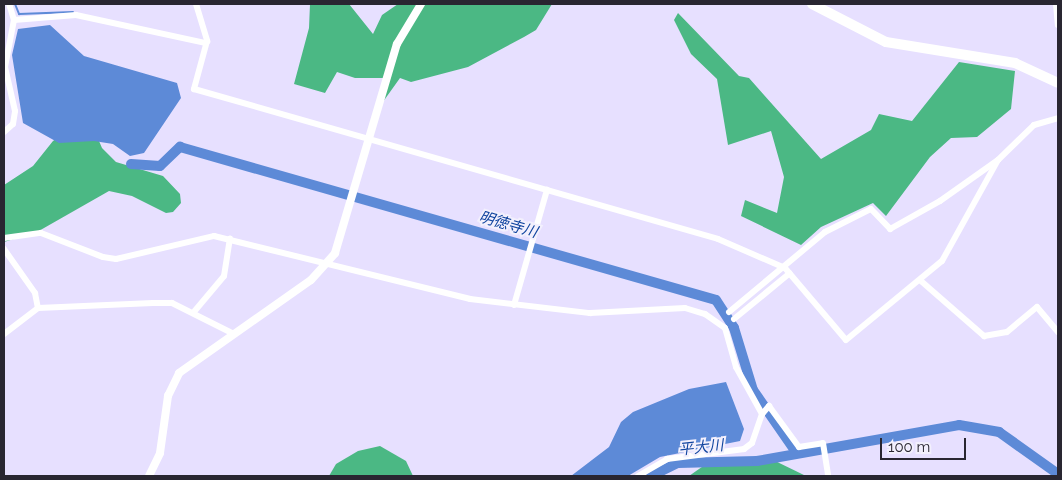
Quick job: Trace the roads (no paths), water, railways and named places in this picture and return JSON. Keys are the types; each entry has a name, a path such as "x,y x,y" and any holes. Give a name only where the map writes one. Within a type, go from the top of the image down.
{"main road":[{"path":"812,4 886,42 1007,61 1058,83"}],"street":[{"path":"4,132 13,124 15,111 5,67 14,20 9,4"},
{"path":"196,4 206,43 194,88 718,239 788,270 846,340 921,281 951,249 998,160"},
{"path":"149,476 160,453 166,408 174,381 189,362 312,280 328,263 341,238 397,44 421,4"},
{"path":"1056,4 1058,25"},
{"path":"14,20 76,15 206,43"},
{"path":"734,319 788,270 825,232 871,209 890,229 940,201 969,177 998,160 1034,125 1058,118"},
{"path":"514,305 547,190"},
{"path":"4,238 41,232 103,258 116,259 202,237 230,238 470,299 590,313 685,308 705,314 725,328 736,367 762,413"},
{"path":"193,313 224,276 230,238"},
{"path":"4,249 34,293 38,308"},
{"path":"729,312 788,270"},
{"path":"921,281 984,336 1007,332 1037,307 1058,332"},
{"path":"4,334 38,308 172,303 232,333"},
{"path":"638,476 667,459 744,449 754,439 762,413 769,406 799,447 823,443 827,473"}],"water":[{"path":"50,25 84,56 177,83 181,98 144,153 130,156 113,144 94,141 59,143 23,123 12,55 18,29"},
{"name":"平大川","path":"726,382 744,429 740,441 660,457 628,476 571,476 609,447 621,422 633,412 689,389"}],"waterway":[{"path":"15,4 19,14 73,12"},
{"name":"明徳寺川","path":"131,164 160,166 180,147 716,300 734,328 753,390 796,452"},
{"name":"明徳寺川","path":"651,476 678,463 757,461 959,425 999,432 1058,474"}]}
